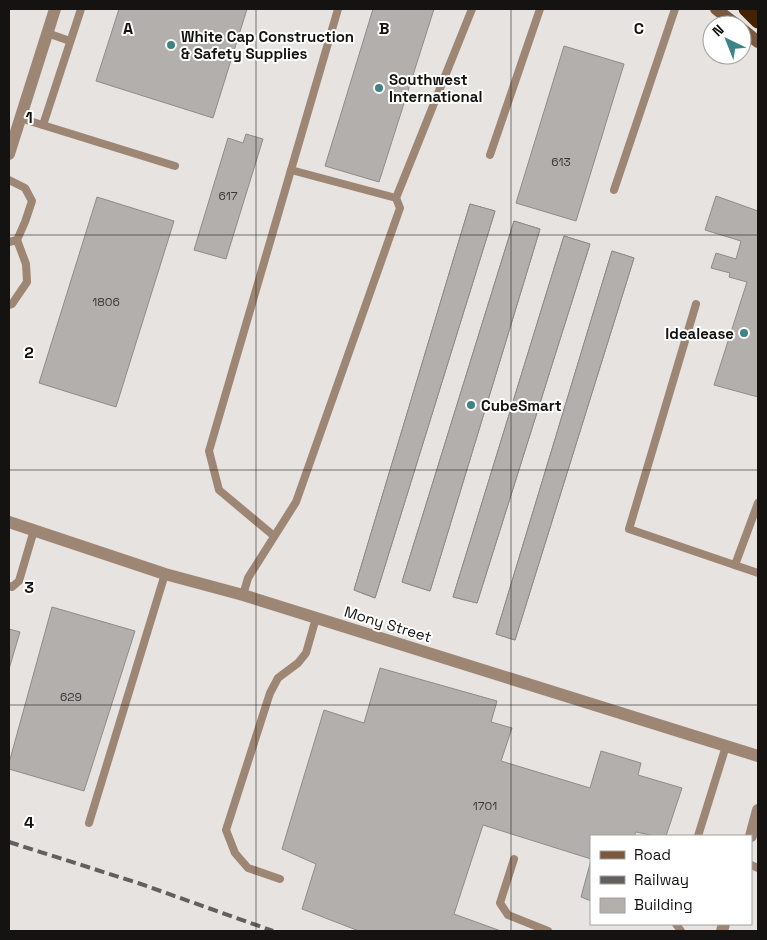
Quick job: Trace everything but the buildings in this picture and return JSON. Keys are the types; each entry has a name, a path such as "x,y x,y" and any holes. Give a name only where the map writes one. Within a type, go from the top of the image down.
{"highway":[{"path":"746,9 758,21"}],"street":[{"path":"9,154 55,9"},
{"name":"Mony Street","path":"9,522 165,574 243,595 758,756"},
{"path":"750,835 758,810"}],"lane":[{"path":"43,124 81,9"},
{"path":"274,536 219,490 209,451 338,9"},
{"path":"243,595 248,578 296,502 400,208 396,198 472,9"},
{"path":"490,154 540,9"},
{"path":"614,190 675,9"},
{"path":"48,33 70,40"},
{"path":"20,118 175,166"},
{"path":"291,170 396,198"},
{"path":"9,180 25,188 32,201 25,222 13,241 26,264 27,282 9,306"},
{"path":"696,304 629,529 758,573"},
{"path":"735,565 758,503"},
{"path":"9,586 12,588 19,581 34,530"},
{"path":"89,823 165,574"},
{"path":"280,879 248,868 235,853 226,830 270,693 278,678 298,663 306,652 316,618"},
{"path":"698,835 726,746"},
{"path":"514,859 500,903 508,915 548,931"}],"railway":[{"path":"9,842 138,883 273,931"}],"place":[{"name":"White Cap Construction & Safety Supplies","path":"171,45"},
{"name":"Southwest International","path":"379,88"},
{"name":"Idealease","path":"744,333"},
{"name":"CubeSmart","path":"471,405"}]}
